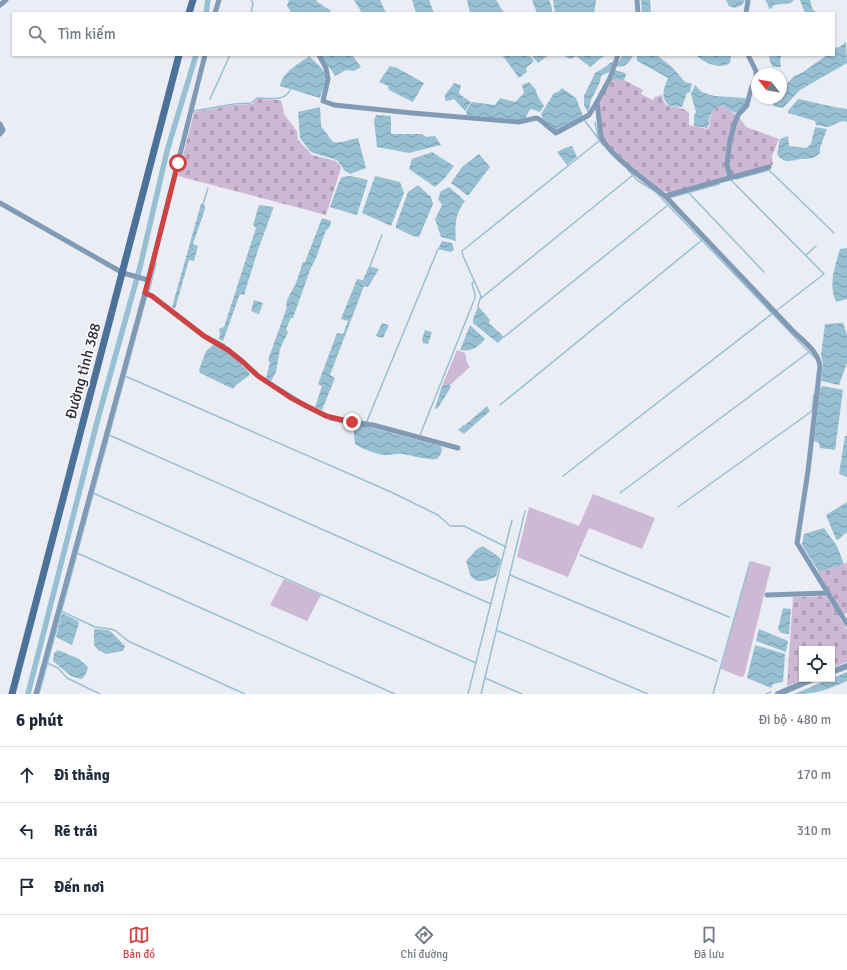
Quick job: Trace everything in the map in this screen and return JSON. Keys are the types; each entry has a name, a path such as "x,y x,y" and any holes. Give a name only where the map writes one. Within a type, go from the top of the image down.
{"main road":[{"path":"189,12 192,0"},
{"name":"Đường tỉnh 388","path":"12,694 124,274 179,56"}],"street":[{"path":"0,5 6,0"},
{"path":"215,12 219,0"},
{"path":"637,0 638,12"},
{"path":"746,12 748,0"},
{"path":"36,694 145,293 147,280 205,56"},
{"path":"320,56 326,68 328,79 323,100 334,105 519,122 539,119 556,133 589,115 610,78 618,56"},
{"path":"730,177 727,164 730,140 738,115 747,105 756,77 756,71 748,56"},
{"path":"597,102 600,134 604,142 640,177 665,196 819,359 820,366 808,471 797,543 847,624"},
{"path":"0,124 3,130 0,134"},
{"path":"665,196 769,167"},
{"path":"0,203 124,274 147,280"},
{"path":"145,293 152,296 204,336 223,346 258,376 291,398 316,411 331,418 373,425 458,448"},
{"path":"767,595 828,593"},
{"path":"835,671 847,666"},
{"path":"778,694 806,682"}],"green space":[{"path":"612,79 622,79 643,90 641,94 653,100 655,97 662,95 666,105 681,108 689,113 689,125 707,129 710,126 711,115 718,106 733,112 737,116 728,144 729,176 671,193 659,190 645,180 614,152 602,135 598,105"},
{"path":"257,99 281,100 284,114 297,131 298,140 312,155 336,161 341,168 326,215 178,176 194,112 233,105 252,104"},
{"path":"739,117 746,127 779,139 772,156 773,165 731,176 728,164 730,144"},
{"path":"457,350 465,353 467,363 470,367 450,385 442,386"},
{"path":"593,494 655,518 642,549 589,528 568,577 517,557 529,507 579,526"},
{"path":"751,561 771,567 744,676 741,677 721,669"},
{"path":"847,563 847,613 839,617 847,629 847,662 835,667 835,646 799,646 799,681 787,686 793,597 832,596 818,572"},
{"path":"284,579 321,595 307,621 270,605"}],"water":[{"path":"289,0 316,0 331,12 291,12 287,6"},
{"path":"354,0 380,0 386,12 361,12"},
{"path":"412,0 429,0 434,12 416,12"},
{"path":"467,0 496,0 503,12 470,12"},
{"path":"532,0 549,0 552,12 537,12"},
{"path":"553,0 596,0 594,12 555,12"},
{"path":"641,0 650,0 651,12 642,12"},
{"path":"726,0 745,0 742,5 735,8 729,6"},
{"path":"765,0 794,0 791,3 774,5 769,9"},
{"path":"800,0 810,0 814,11 818,12 805,12"},
{"path":"846,42 847,63 800,90 787,104 787,84 793,77 803,72 826,56 835,56 835,48"},
{"path":"309,56 320,67 325,75 320,98 280,86 281,81 287,72"},
{"path":"321,56 353,56 361,67 354,71 346,70 335,76"},
{"path":"503,56 530,56 534,61 526,68 527,72 519,78"},
{"path":"532,56 548,56 538,63"},
{"path":"565,56 576,56 570,59"},
{"path":"576,56 604,56 590,67"},
{"path":"622,56 632,56 627,64 617,66"},
{"path":"658,56 673,68 685,82 692,84 690,92 687,93 682,107 669,106 666,103 664,99 664,89 668,78 637,61 637,57"},
{"path":"697,56 731,56 730,63 722,66 712,65 703,61"},
{"path":"769,56 782,56 780,59 781,67 773,67"},
{"path":"611,62 613,63 609,72 601,76 600,82 591,100 588,113 584,105 584,96 595,73"},
{"path":"390,66 397,68 424,83 413,102 389,90 388,86 379,82"},
{"path":"615,70 625,73 626,76 624,80 612,79"},
{"path":"529,82 536,90 537,95 544,106 540,112 531,109 525,119 520,120 467,115 466,111 472,102 495,105 500,98 515,102 524,93 522,85"},
{"path":"454,83 461,85 459,93 471,102 465,111 454,99 447,101 445,100 445,95"},
{"path":"695,85 702,92 714,96 745,98 747,100 742,108 735,113 723,106 718,106 712,112 707,128 694,126 694,116 696,112 691,94"},
{"path":"562,88 576,98 583,116 557,131 544,120 541,114 554,93 558,92"},
{"path":"798,99 847,109 847,122 842,121 828,127 816,125 815,121 788,113"},
{"path":"774,104 787,104 783,108 773,106"},
{"path":"320,107 321,126 333,142 342,142 358,138 366,168 350,174 345,171 337,160 310,151 300,138 298,112"},
{"path":"376,115 391,116 391,134 422,134 426,137 435,136 441,145 409,153 377,147 374,120"},
{"path":"815,127 827,129 819,154 811,158 791,161 782,160 777,154 780,139 788,136 789,146 806,148 811,144"},
{"path":"572,146 577,157 567,165 557,152"},
{"path":"432,152 454,166 444,179 435,187 409,169 412,159"},
{"path":"479,154 490,167 468,196 451,183 462,167"},
{"path":"351,176 368,180 357,215 330,207 342,177"},
{"path":"375,176 400,182 404,193 391,226 362,213"},
{"path":"418,185 431,197 433,204 419,237 413,236 396,228 408,192"},
{"path":"449,187 465,201 456,220 456,241 441,237 435,219 442,205 438,199 441,191"},
{"path":"201,204 204,204 205,209 193,244 198,246 194,261 189,260 175,309 172,307"},
{"path":"259,205 273,207 273,209 244,295 240,294 223,341 219,339 219,329 224,327 256,228 253,225"},
{"path":"322,218 331,221 331,224 326,230 293,318 291,318 286,329 288,332 280,349 276,372 271,381 266,378 270,362 268,360 287,307 287,300 296,283 303,262 305,262"},
{"path":"442,241 452,243 454,249 453,251 450,252 438,249"},
{"path":"847,248 847,299 836,302 832,282 834,269 840,249"},
{"path":"369,266 379,269 368,287 364,286 330,375 335,378 322,410 315,407 322,386 318,384 337,333 343,334 348,321 341,319 357,279 363,280"},
{"path":"254,300 263,303 259,314 251,311"},
{"path":"478,306 490,320 489,323 504,337 498,343 473,323"},
{"path":"382,323 389,325 383,338 376,336"},
{"path":"843,323 847,335 847,363 839,385 821,381 823,364 821,355 825,324"},
{"path":"470,325 485,339 474,348 460,350"},
{"path":"425,330 432,332 428,344 423,343 422,339"},
{"path":"213,345 222,348 250,374 233,389 200,373 199,370 206,351"},
{"path":"449,384 451,387 436,409 435,408 442,386"},
{"path":"823,386 843,390 835,450 820,448 819,443 814,441 820,388"},
{"path":"487,406 490,411 464,434 458,430 465,425"},
{"path":"353,425 365,426 440,446 442,448 441,454 437,459 433,459 403,454 384,455 373,452 361,448 355,444"},
{"path":"845,436 847,436 847,477 839,474"},
{"path":"847,502 847,532 838,540 836,539 826,515"},
{"path":"824,528 837,546 844,564 819,572 802,545 804,534"},
{"path":"483,546 501,560 496,576 490,579 478,581 472,577 469,572 466,561 477,549"},
{"path":"783,608 791,609 789,634 781,633 778,629"},
{"path":"62,613 78,621 79,623 72,645 56,637"},
{"path":"94,629 109,630 125,646 123,651 106,654 98,650 94,645"},
{"path":"759,629 788,641 786,652 756,641"},
{"path":"755,645 785,654 783,682 773,684 771,688 747,678"},
{"path":"58,650 79,659 88,667 86,674 81,679 71,676 53,661 54,653"},
{"path":"847,672 847,681 840,684 815,692 794,694 823,682 835,682 835,677"}],"waterway":[{"path":"206,12 208,0"},
{"path":"251,0 253,3 251,12"},
{"path":"28,694 97,422 140,267 167,151 196,56"},
{"path":"210,99 230,56"},
{"path":"193,111 234,104 251,103 257,98 280,98 288,94 290,90"},
{"path":"585,121 603,145"},
{"path":"595,122 598,138"},
{"path":"599,141 462,251 481,296 480,299 633,175"},
{"path":"628,170 637,180 656,192 814,357"},
{"path":"736,179 769,170 834,233"},
{"path":"731,180 824,274 776,311"},
{"path":"669,198 719,184"},
{"path":"203,204 208,188"},
{"path":"688,192 764,272"},
{"path":"504,337 668,205"},
{"path":"370,266 382,235"},
{"path":"500,405 702,240"},
{"path":"806,255 816,246"},
{"path":"367,421 438,249"},
{"path":"149,291 156,263"},
{"path":"418,440 475,298 472,284 474,281"},
{"path":"39,694 148,291"},
{"path":"478,306 480,299"},
{"path":"563,476 773,313"},
{"path":"214,339 225,345"},
{"path":"620,493 809,352"},
{"path":"125,376 391,492 438,515 450,526 464,526 506,547"},
{"path":"678,507 812,411 814,394"},
{"path":"358,421 368,422"},
{"path":"109,435 491,604"},
{"path":"93,493 476,663"},
{"path":"481,694 525,511"},
{"path":"468,694 512,520"},
{"path":"77,553 395,694"},
{"path":"580,555 729,617"},
{"path":"713,694 750,562"},
{"path":"510,575 717,661"},
{"path":"61,611 95,627 116,631 128,641 245,694"},
{"path":"496,630 648,694"},
{"path":"47,663 58,668 67,678 100,694"},
{"path":"485,678 522,694"},
{"path":"766,694 771,692"}],"route":[{"path":"178,163 145,293 152,296 204,336 223,346 254,373 291,398 331,418 352,422"}]}
